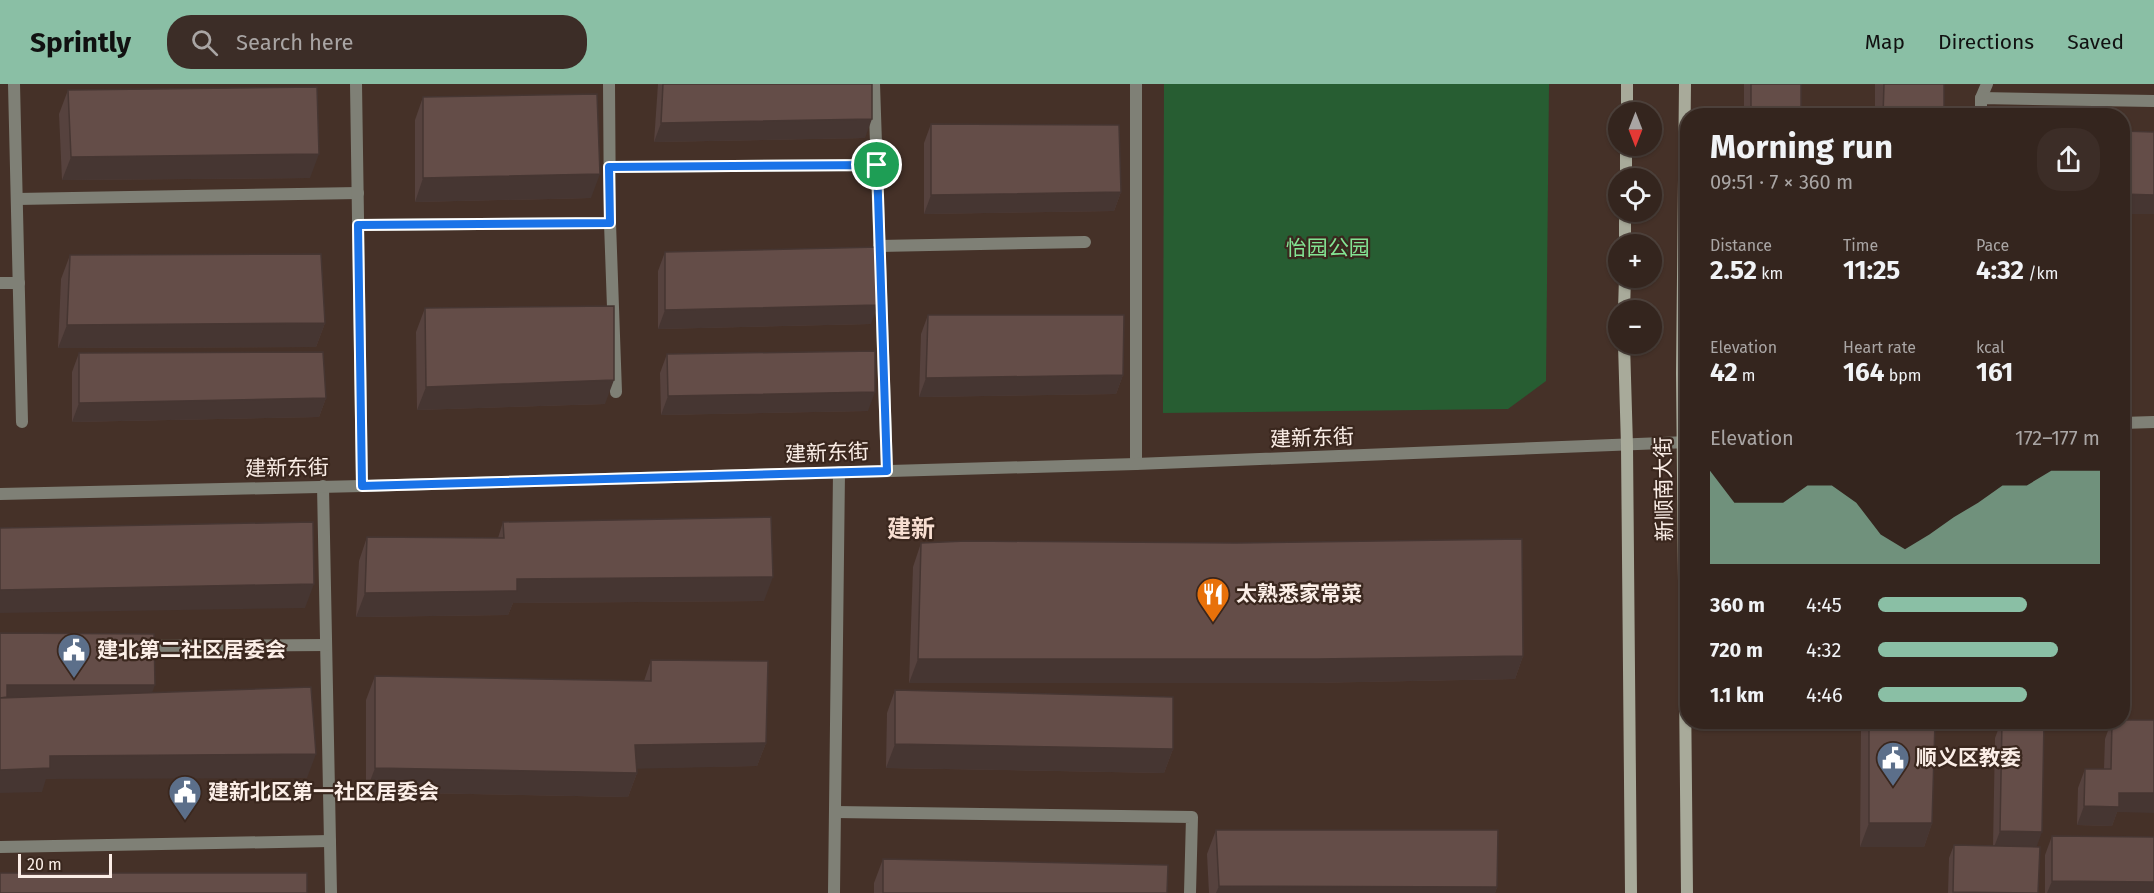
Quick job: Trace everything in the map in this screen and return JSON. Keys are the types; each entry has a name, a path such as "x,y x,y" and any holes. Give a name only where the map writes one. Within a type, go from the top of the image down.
{"main road":[{"path":"1627,84 1627,102"},
{"name":"新顺南大街","path":"1685,84 1685,108"},
{"name":"新顺南大街","path":"1624,354 1631,893"},
{"name":"新顺南大街","path":"1686,729 1687,893"}],"street":[{"path":"14,84 22,422"},
{"path":"356,84 362,486"},
{"path":"609,84 610,223 616,392"},
{"path":"874,84 887,471"},
{"path":"1136,84 1136,464"},
{"path":"1981,108 1981,98 1987,84"},
{"path":"1981,98 2154,100"},
{"path":"609,167 877,165"},
{"path":"17,199 358,193"},
{"path":"358,225 610,223"},
{"path":"879,246 1085,243"},
{"path":"0,284 19,283"},
{"path":"2130,423 2154,422"},
{"name":"建新东街","path":"0,494 1136,464 1680,442"},
{"path":"834,893 839,472"},
{"path":"323,486 331,893"},
{"path":"128,646 326,645"},
{"path":"835,812 1192,817 1190,893"},
{"path":"0,847 330,841"}],"green space":[{"name":"怡园公园","path":"1164,84 1549,84 1546,381 1508,409 1163,413"}],"building":[{"path":"663,84 872,84 872,119 661,123"},
{"path":"1751,84 1801,84 1801,108 1751,108"},
{"path":"1884,84 1944,84 1944,108 1883,108"},
{"path":"317,87 319,154 71,157 68,90"},
{"path":"597,94 600,174 423,178 423,97"},
{"path":"931,124 1119,125 1121,192 931,195"},
{"path":"2130,131 2154,132 2154,195 2130,194"},
{"path":"879,247 878,305 665,310 665,252"},
{"path":"321,254 325,323 67,325 70,255"},
{"path":"614,306 614,380 426,387 425,308"},
{"path":"928,315 1124,315 1123,375 926,378"},
{"path":"875,351 875,392 668,396 667,354"},
{"path":"323,352 326,398 79,403 79,353"},
{"path":"771,517 773,577 517,579 517,591 365,593 367,537 504,538 503,522"},
{"path":"313,522 314,584 0,590 0,528"},
{"name":"太熟悉家常菜","path":"1522,539 1523,656 1318,659 918,659 921,543 966,541 1236,543"},
{"name":"建北第二社区居委会","path":"0,633 154,634 155,685 7,685 7,697 0,698"},
{"path":"651,660 768,661 766,743 635,745 637,773 375,768 375,676 651,681"},
{"path":"311,687 316,754 50,756 50,768 0,770 0,698"},
{"path":"895,690 1173,697 1173,749 895,744"},
{"path":"2130,720 2154,720 2154,793 2119,793 2119,807 2084,806 2085,769 2111,769 2112,729 2130,729"},
{"name":"顺义区教委","path":"1869,729 1935,729 1932,823 1869,823"},
{"path":"2002,729 2044,729 2042,832 2000,831"},
{"path":"1216,830 1498,830 1497,887 1219,886"},
{"path":"2052,836 2154,837 2154,882 2052,881"},
{"path":"1954,845 2040,847 2038,893 1953,892"},
{"path":"883,859 1168,865 1167,893 883,893"},
{"path":"0,873 307,873 307,893 0,893"}],"place":[{"name":"太熟悉家常菜","path":"1213,623"},
{"name":"建北第二社区居委会","path":"74,679"},
{"name":"顺义区教委","path":"1893,787"},
{"name":"建新北区第一社区居委会","path":"185,821"}],"district":[{"name":"建新","path":"911,529"}],"route":[{"path":"877,165 887,471 362,486 358,225 610,223 609,167 877,165"}]}
